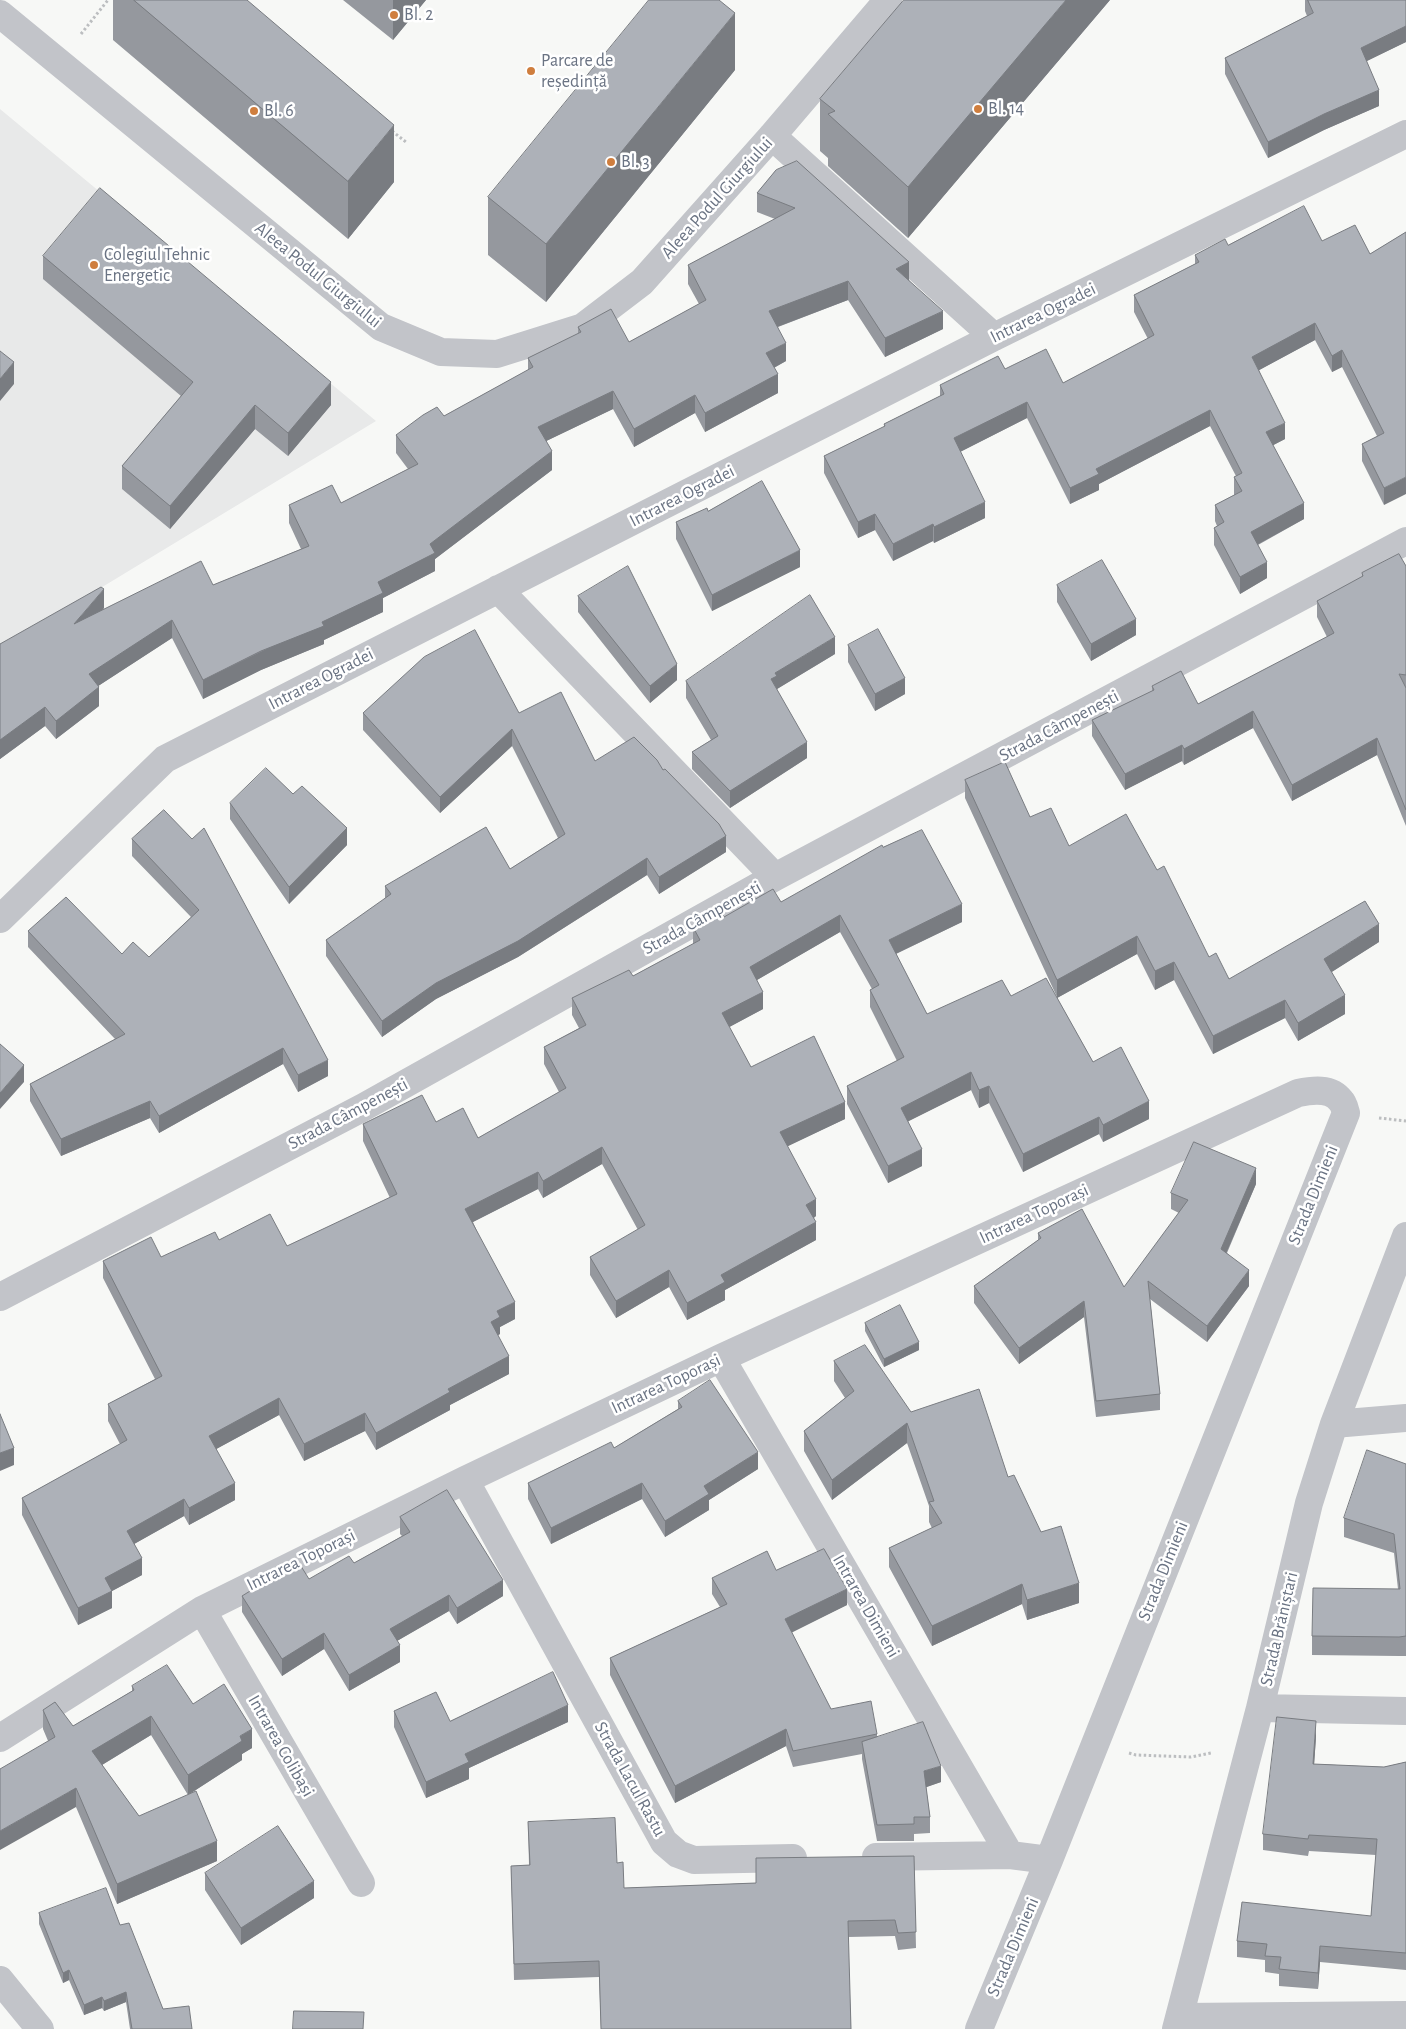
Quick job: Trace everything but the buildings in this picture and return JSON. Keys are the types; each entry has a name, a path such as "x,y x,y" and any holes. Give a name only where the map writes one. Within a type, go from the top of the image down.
{"street":[{"name":"Aleea Podul Giurgiului","path":"0,14 381,327 441,352 497,354 583,327 642,282 772,136 888,0"},
{"name":"Intrarea Ogradei","path":"0,919 165,759 994,337 1406,134"},
{"path":"772,136 994,337"},
{"name":"Strada Câmpenești","path":"0,1297 362,1108 775,877 1406,541"},
{"path":"498,589 775,877"},
{"name":"Intrarea Toporași","path":"0,1738 202,1610 465,1480 721,1358 1298,1093 1314,1090 1328,1092 1342,1101 1346,1113"},
{"name":"Strada Dimieni","path":"979,2029 1049,1860 1346,1113"},
{"name":"Strada Brăniștari","path":"1178,2023 1251,1744 1309,1503 1334,1424 1406,1236"},
{"name":"Intrarea Dimieni","path":"721,1358 1010,1855"},
{"path":"1334,1424 1406,1418"},
{"name":"Strada Lacul Rastu","path":"465,1480 664,1842 678,1854 694,1860 822,1858"},
{"name":"Intrarea Colibași","path":"202,1610 361,1883"},
{"path":"1260,1708 1406,1711"},
{"path":"852,1857 1010,1855 1049,1860"},
{"path":"0,1980 40,2029"},
{"path":"1178,2023 1406,2015"}],"path":[{"path":"59,62 108,0"},
{"path":"391,130 406,142"},
{"path":"1390,1119 1406,1121"},
{"path":"1096,1740 1136,1755 1191,1757 1251,1744"}],"shaded area":[{"name":"Colegiul Tehnic Energetic","path":"0,109 376,421 0,649"}],"place":[{"name":"Bl. 2","path":"394,15"},
{"name":"Parcare de reședință","path":"531,71"},
{"name":"Bl. 14","path":"978,109"},
{"name":"Bl. 6","path":"254,111"},
{"name":"Bl. 3","path":"611,162"},
{"name":"Colegiul Tehnic Energetic","path":"94,265"}]}
